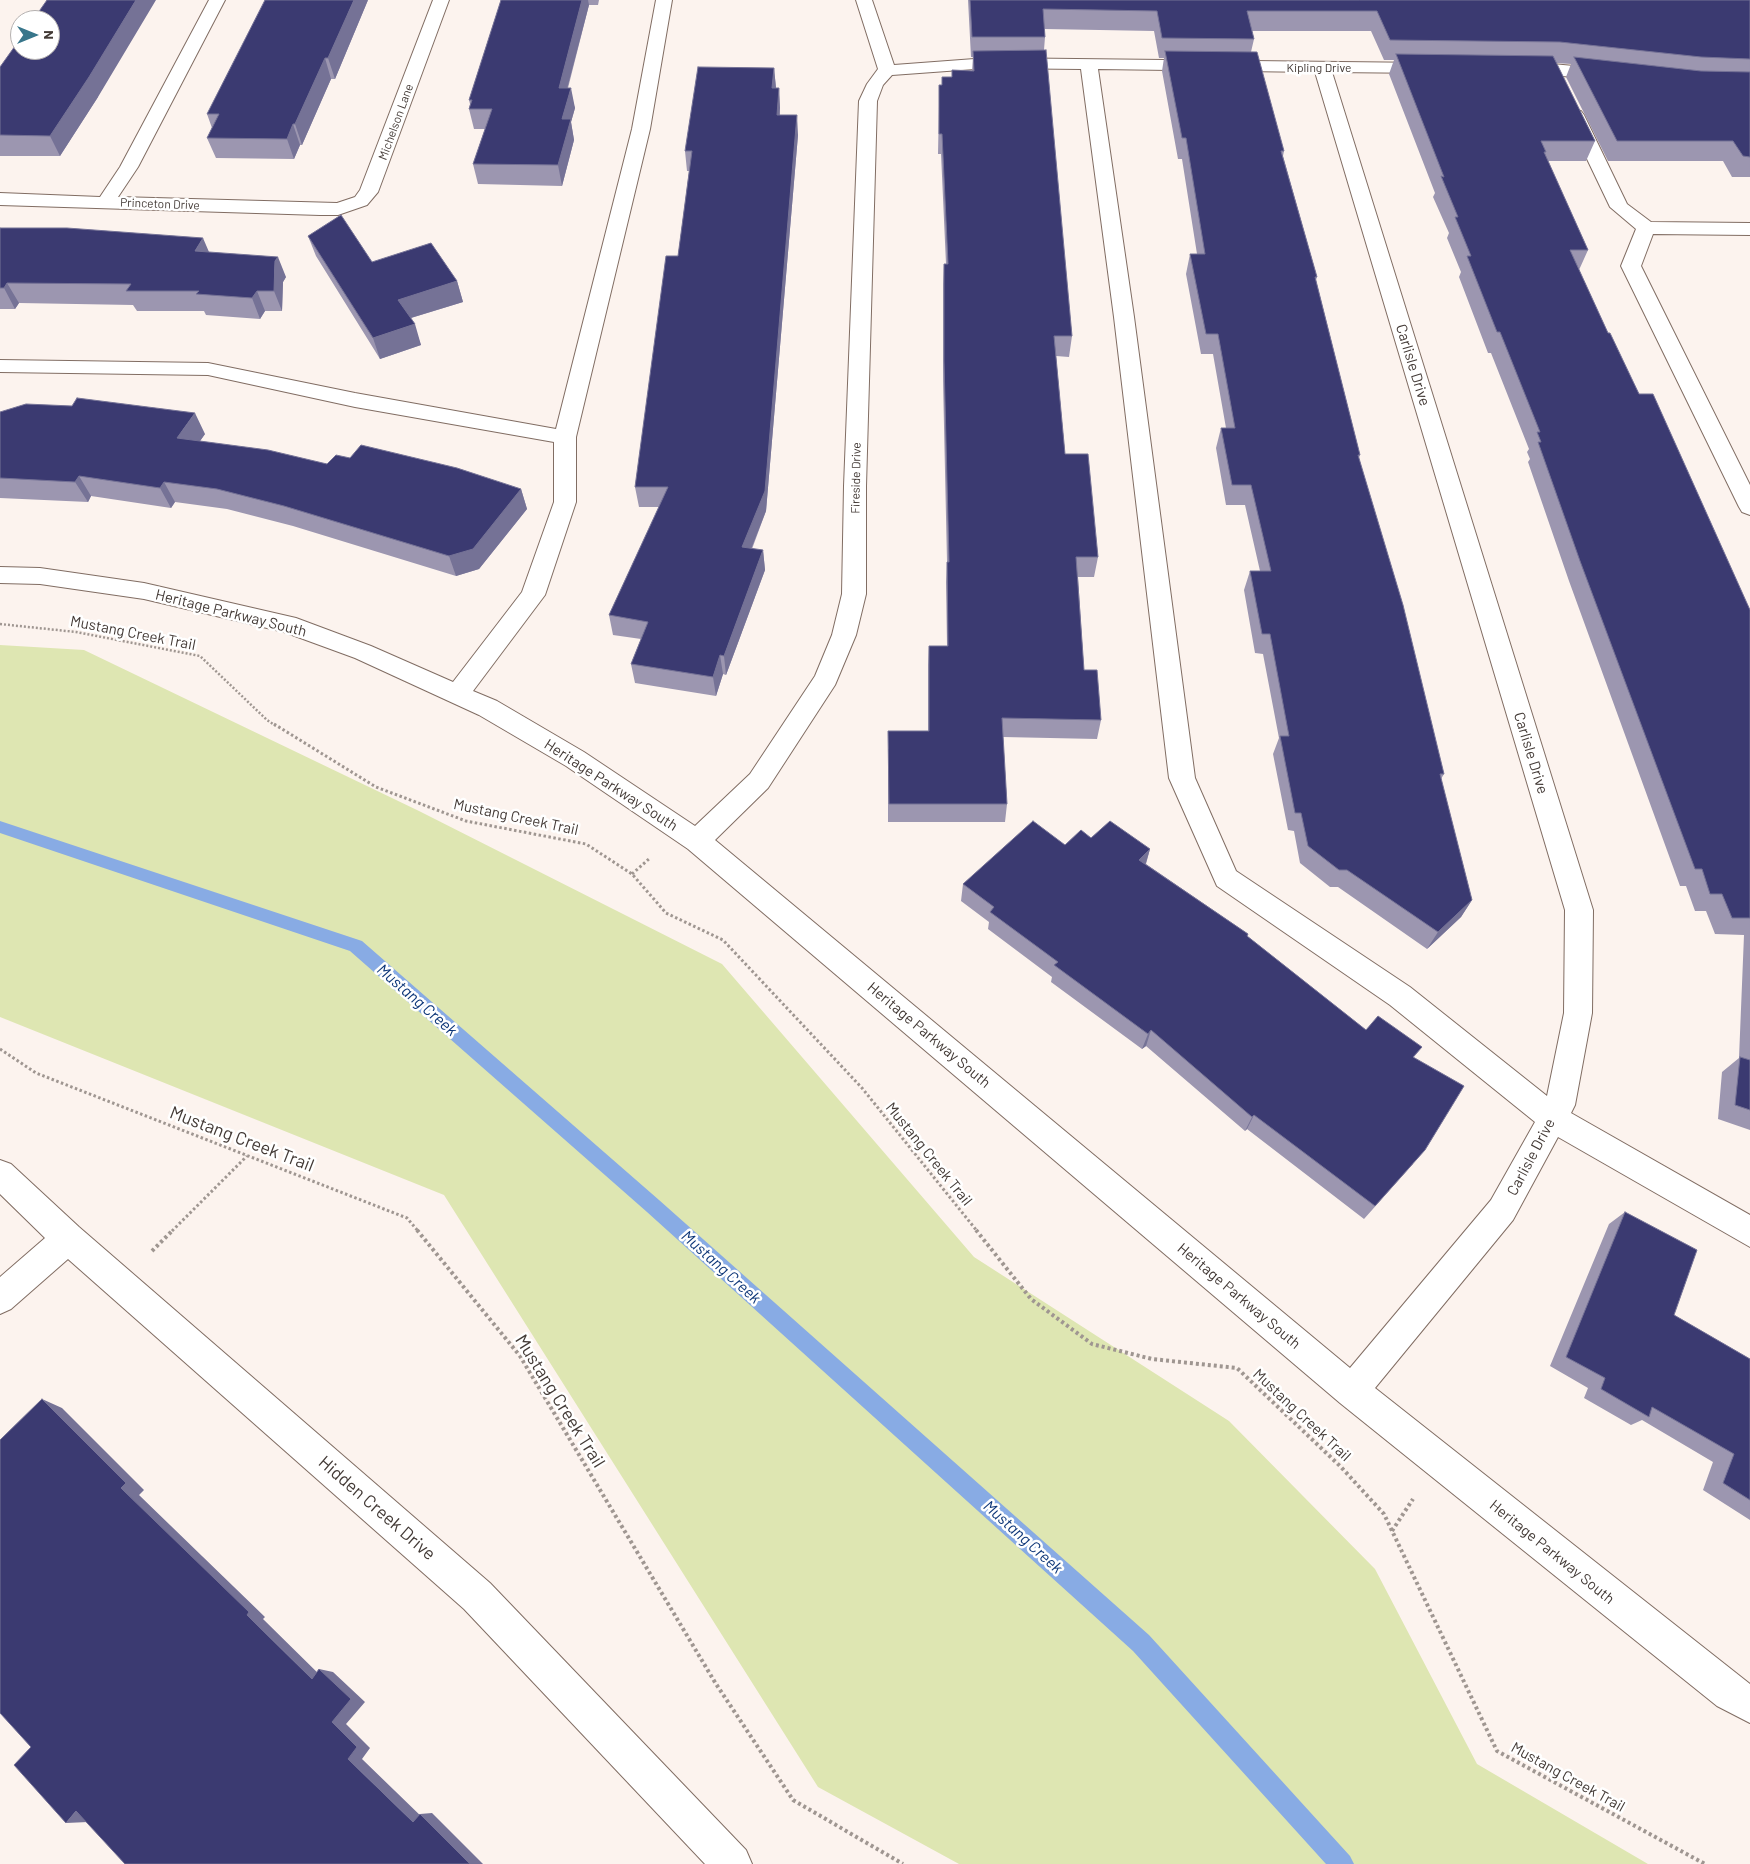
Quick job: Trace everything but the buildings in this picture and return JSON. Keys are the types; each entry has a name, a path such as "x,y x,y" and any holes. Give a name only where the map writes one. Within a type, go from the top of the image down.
{"street":[{"path":"106,202 129,167 217,0"},
{"name":"Michelson Lane","path":"320,209 338,209 349,206 361,200 369,192 441,0"},
{"path":"457,694 533,595 565,502 565,437 641,128 664,0"},
{"path":"864,0 887,70"},
{"name":"Kipling Drive","path":"887,70 988,63 1446,68"},
{"path":"1089,65 1123,307 1182,778 1226,878 1400,996 1552,1118 1750,1232"},
{"name":"Carlisle Drive","path":"1322,68 1579,910 1578,1012 1560,1104 1502,1210 1352,1391"},
{"path":"1503,69 1552,69 1622,76"},
{"path":"1552,69 1561,86"},
{"name":"Fireside Drive","path":"697,841 760,781 826,679 844,635 854,594 855,486 868,101 875,84 887,70"},
{"path":"1569,104 1619,207 1646,228 1750,229"},
{"name":"Princeton Drive","path":"0,199 320,209"},
{"path":"1646,228 1632,266 1750,507"},
{"path":"0,366 208,369 355,400 565,437"},
{"name":"Heritage Parkway South","path":"0,575 40,576 144,591 288,624 363,652 488,708 575,759 697,841 1352,1391 1730,1693 1750,1704"},
{"name":"Hidden Creek Drive","path":"0,1174 119,1284 477,1596 732,1864"},
{"path":"0,1298 68,1238"}],"path":[{"name":"Mustang Creek Trail","path":"0,624 76,632 200,656 267,720 376,787 466,820 586,844 632,874 666,913 723,940 862,1088 1031,1300 1092,1344 1152,1359 1236,1368 1342,1467 1384,1514 1497,1751 1705,1864"},
{"name":"Mustang Creek Trail","path":"0,1049 36,1073 406,1218 520,1356 716,1684 793,1800 903,1864"},
{"path":"119,1284 247,1156"}],"green space":[{"path":"0,645 84,650 419,811 722,964 974,1257 1229,1421 1375,1569 1477,1764 1648,1864 959,1864 818,1787 444,1195 0,1017"}],"waterway":[{"name":"Mustang Creek","path":"0,827 356,946 653,1206 1141,1643 1342,1864"}]}
